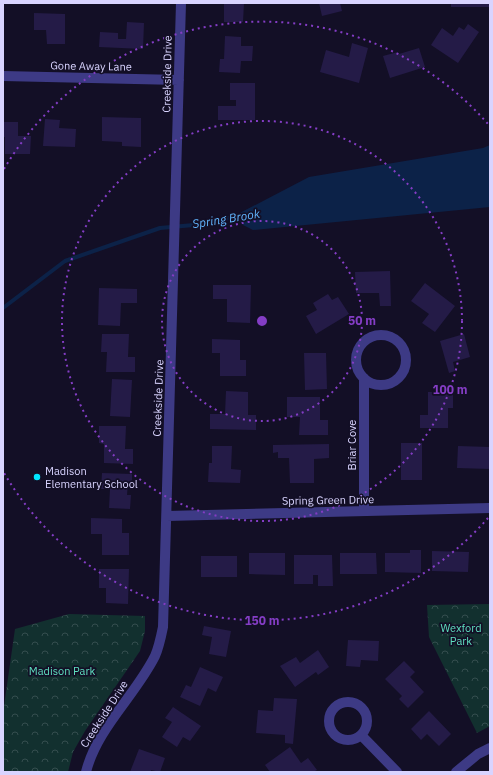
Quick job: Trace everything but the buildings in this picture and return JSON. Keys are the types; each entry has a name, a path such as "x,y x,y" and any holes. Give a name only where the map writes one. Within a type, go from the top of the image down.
{"street":[{"name":"Creekside Drive","path":"86,772 95,748 146,672 155,655 161,641 165,616 181,3"},
{"name":"Gone Away Lane","path":"3,76 179,80"},
{"name":"Briar Cove","path":"364,378 372,383 382,385 392,383 400,377 405,368 407,359 404,349 399,341 390,336 381,334 371,337 363,342 358,351 356,360 358,370 364,378 364,511"},
{"name":"Spring Green Drive","path":"167,516 490,508"},
{"path":"361,736 397,772"},
{"path":"456,772 478,754 490,748"}],"green space":[{"name":"Wexford Park","path":"490,604 490,726 477,733 429,637 427,605"},
{"name":"Madison Park","path":"69,614 145,616 145,631 140,651 85,731 73,752 68,772 3,772 3,713 15,629"}],"water":[{"path":"490,145 490,207 253,230 243,225 236,215 309,177 483,148"}],"waterway":[{"name":"Spring Brook","path":"3,308 65,261 160,228 205,224 240,215"}],"place":[{"name":"Madison Elementary School","path":"37,477"}]}
